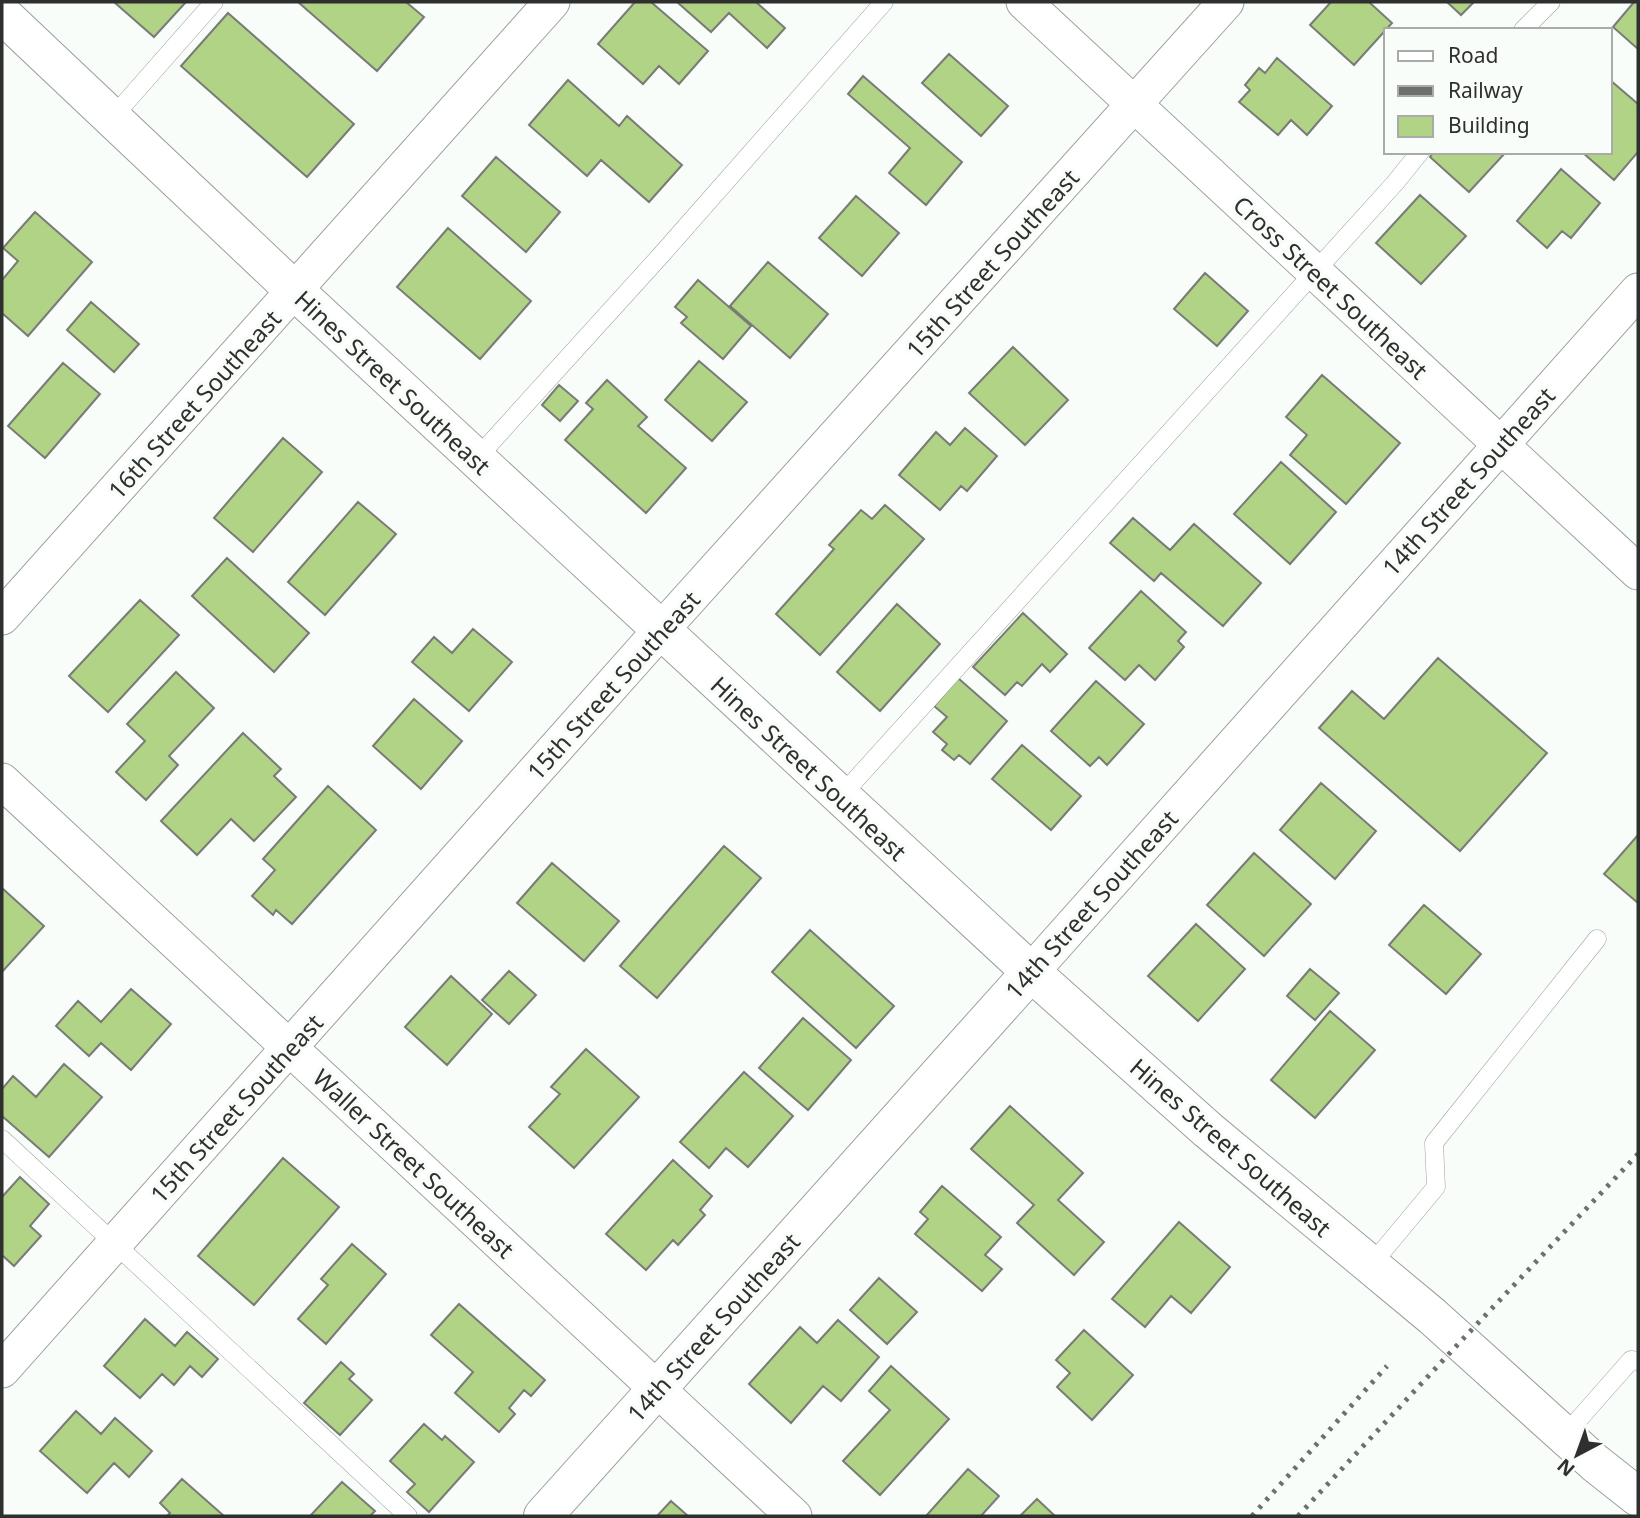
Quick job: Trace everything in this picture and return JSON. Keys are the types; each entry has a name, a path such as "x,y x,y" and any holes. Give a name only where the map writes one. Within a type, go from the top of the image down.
{"street":[{"name":"16th Street Southeast","path":"2,617 552,2"},
{"name":"Cross Street Southeast","path":"1024,2 1638,572"},
{"name":"15th Street Southeast","path":"2,1370 661,630 1226,2"},
{"name":"Hines Street Southeast","path":"2,14 295,291 1031,972 1208,1130 1461,1341 1595,1463 1638,1497"},
{"name":"14th Street Southeast","path":"542,1516 1638,291"},
{"name":"Waller Street Southeast","path":"2,781 794,1516"}],"lane":[{"path":"111,118 214,2"},
{"path":"476,458 662,254 884,2"},
{"path":"1525,28 1551,2"},
{"path":"840,797 1418,154"},
{"path":"1371,1265 1436,1187 1434,1143 1597,939"},
{"path":"2,1139 408,1516"},
{"path":"1565,1436 1631,1360 1638,1361"}],"building":[{"path":"114,2 186,2 154,37"},
{"path":"298,2 406,2 424,17 377,71"},
{"path":"635,2 651,2 708,51 679,84 659,66 643,84 598,44"},
{"path":"677,2 756,2 785,28 767,48 729,13 711,32"},
{"path":"1331,2 1369,2 1392,23 1384,28 1384,32 1354,65 1310,25"},
{"path":"1447,2 1474,2 1461,15"},
{"path":"1634,2 1638,2 1638,49 1613,27"},
{"path":"228,13 354,124 307,177 181,66"},
{"path":"949,54 1008,106 981,136 922,83"},
{"path":"1277,58 1332,106 1307,135 1291,120 1278,135 1239,102 1250,90 1245,85 1259,68 1265,73"},
{"path":"863,76 962,162 926,205 889,173 910,148 848,94"},
{"path":"568,80 619,126 627,116 682,165 649,202 601,160 587,176 529,125"},
{"path":"1612,82 1638,104 1638,152 1614,180 1584,154 1612,154"},
{"path":"1432,154 1504,154 1469,192 1430,157"},
{"path":"496,157 560,212 526,252 462,196"},
{"path":"1561,169 1600,203 1571,238 1562,231 1547,248 1517,221"},
{"path":"1420,195 1466,236 1421,284 1376,243"},
{"path":"856,196 899,233 862,276 819,238"},
{"path":"35,212 92,262 28,336 2,313 2,280 18,261 3,248"},
{"path":"448,228 531,301 480,359 397,287"},
{"path":"768,262 828,314 790,358 730,306"},
{"path":"1205,273 1248,311 1217,346 1174,309"},
{"path":"698,280 751,326 723,359 681,323 687,317 675,307"},
{"path":"91,302 139,344 114,372 67,330"},
{"path":"1013,347 1068,400 1025,445 969,393"},
{"path":"699,361 747,402 712,441 665,400"},
{"path":"63,363 100,394 45,458 8,426"},
{"path":"1322,375 1400,443 1346,504 1290,455 1307,435 1286,417"},
{"path":"607,380 647,417 638,426 686,468 646,513 565,440 593,409 586,403"},
{"path":"559,385 578,401 560,421 542,405"},
{"path":"965,428 997,456 967,491 961,486 940,510 899,475 936,432 950,445"},
{"path":"283,438 322,472 253,552 214,518"},
{"path":"1281,462 1336,512 1290,564 1234,514"},
{"path":"358,502 396,534 325,615 288,582"},
{"path":"885,505 924,539 820,655 776,614 834,549 829,545 861,510 872,519"},
{"path":"1133,518 1170,550 1194,524 1261,583 1223,626 1161,573 1154,581 1110,543"},
{"path":"227,558 309,633 274,672 192,596"},
{"path":"1141,591 1186,632 1178,641 1184,647 1155,680 1139,665 1125,680 1089,648"},
{"path":"140,600 179,635 108,712 69,676"},
{"path":"897,604 940,644 880,711 837,672"},
{"path":"1023,613 1067,654 1050,672 1042,664 1022,686 1017,682 1005,695 973,667"},
{"path":"473,629 512,662 469,711 412,662 434,637 452,653"},
{"path":"1438,658 1547,753 1460,851 1319,728 1352,691 1384,719"},
{"path":"176,672 214,708 169,756 178,765 146,800 116,772 145,741 127,724"},
{"path":"958,678 1007,721 970,764 959,755 954,760 942,750 947,744 933,732 947,717 934,706"},
{"path":"1096,681 1144,724 1107,765 1099,757 1090,766 1051,731"},
{"path":"414,699 462,741 421,789 373,746"},
{"path":"243,733 281,769 274,776 296,797 254,841 231,819 197,855 161,821"},
{"path":"1022,745 1081,796 1051,830 992,779"},
{"path":"1321,783 1376,831 1335,879 1280,830"},
{"path":"328,786 376,830 292,924 276,910 273,915 252,896 275,870 263,859"},
{"path":"1638,835 1638,903 1604,874"},
{"path":"724,846 761,878 657,998 620,966"},
{"path":"1254,853 1311,904 1264,956 1207,905"},
{"path":"552,863 619,921 584,961 517,903"},
{"path":"2,888 44,926 2,972"},
{"path":"1424,905 1481,954 1446,994 1389,945"},
{"path":"1196,924 1245,969 1198,1021 1148,976"},
{"path":"810,930 894,1006 856,1048 772,972"},
{"path":"1310,969 1339,993 1315,1020 1287,996"},
{"path":"509,971 536,995 509,1024 482,1000"},
{"path":"451,976 492,1014 447,1065 405,1027"},
{"path":"131,989 171,1024 131,1070 101,1043 89,1056 56,1026 78,1001 101,1022"},
{"path":"1330,1011 1375,1050 1315,1118 1271,1080"},
{"path":"803,1018 851,1060 808,1110 759,1068"},
{"path":"586,1049 639,1097 574,1168 529,1127 560,1094 551,1087"},
{"path":"64,1064 102,1097 49,1157 2,1116 2,1089 13,1076 36,1097"},
{"path":"744,1072 793,1116 748,1167 726,1148 709,1168 680,1142"},
{"path":"1010,1106 1083,1173 1058,1200 1104,1242 1074,1275 1017,1223 1034,1205 971,1149"},
{"path":"283,1158 339,1207 254,1305 198,1256"},
{"path":"673,1160 712,1196 700,1210 705,1215 678,1245 673,1240 646,1270 606,1234"},
{"path":"20,1177 49,1204 30,1226 41,1236 14,1266 2,1255 2,1197"},
{"path":"942,1186 1001,1237 985,1255 1002,1269 982,1291 915,1234 928,1219 920,1212"},
{"path":"1179,1222 1230,1267 1191,1313 1171,1296 1145,1327 1112,1299"},
{"path":"352,1244 386,1274 326,1344 298,1319 328,1285 321,1279"},
{"path":"879,1278 917,1312 887,1344 850,1310"},
{"path":"459,1304 545,1380 531,1396 524,1390 509,1408 515,1414 499,1432 455,1393 473,1372 431,1335"},
{"path":"145,1319 175,1346 187,1332 218,1359 202,1377 190,1366 174,1385 162,1374 140,1398 104,1366"},
{"path":"838,1320 879,1357 841,1401 823,1386 791,1423 749,1384 800,1327 817,1343"},
{"path":"1084,1330 1133,1375 1092,1420 1057,1387 1070,1373 1056,1360"},
{"path":"341,1362 354,1374 349,1379 372,1400 340,1435 304,1403"},
{"path":"891,1366 949,1419 880,1495 843,1461 890,1410 869,1391"},
{"path":"76,1411 101,1434 115,1418 152,1451 129,1477 114,1463 87,1493 40,1451"},
{"path":"424,1424 442,1440 445,1436 474,1462 429,1512 407,1492 415,1484 390,1461"},
{"path":"968,1469 999,1496 981,1516 926,1516"},
{"path":"182,1479 224,1516 167,1516 170,1513 160,1503"},
{"path":"342,1482 375,1511 370,1516 311,1515"},
{"path":"1037,1499 1055,1516 1020,1516"},
{"path":"671,1501 688,1516 657,1516"}],"railway":[{"path":"1298,1516 1638,1154"},
{"path":"1252,1516 1387,1366"}]}
